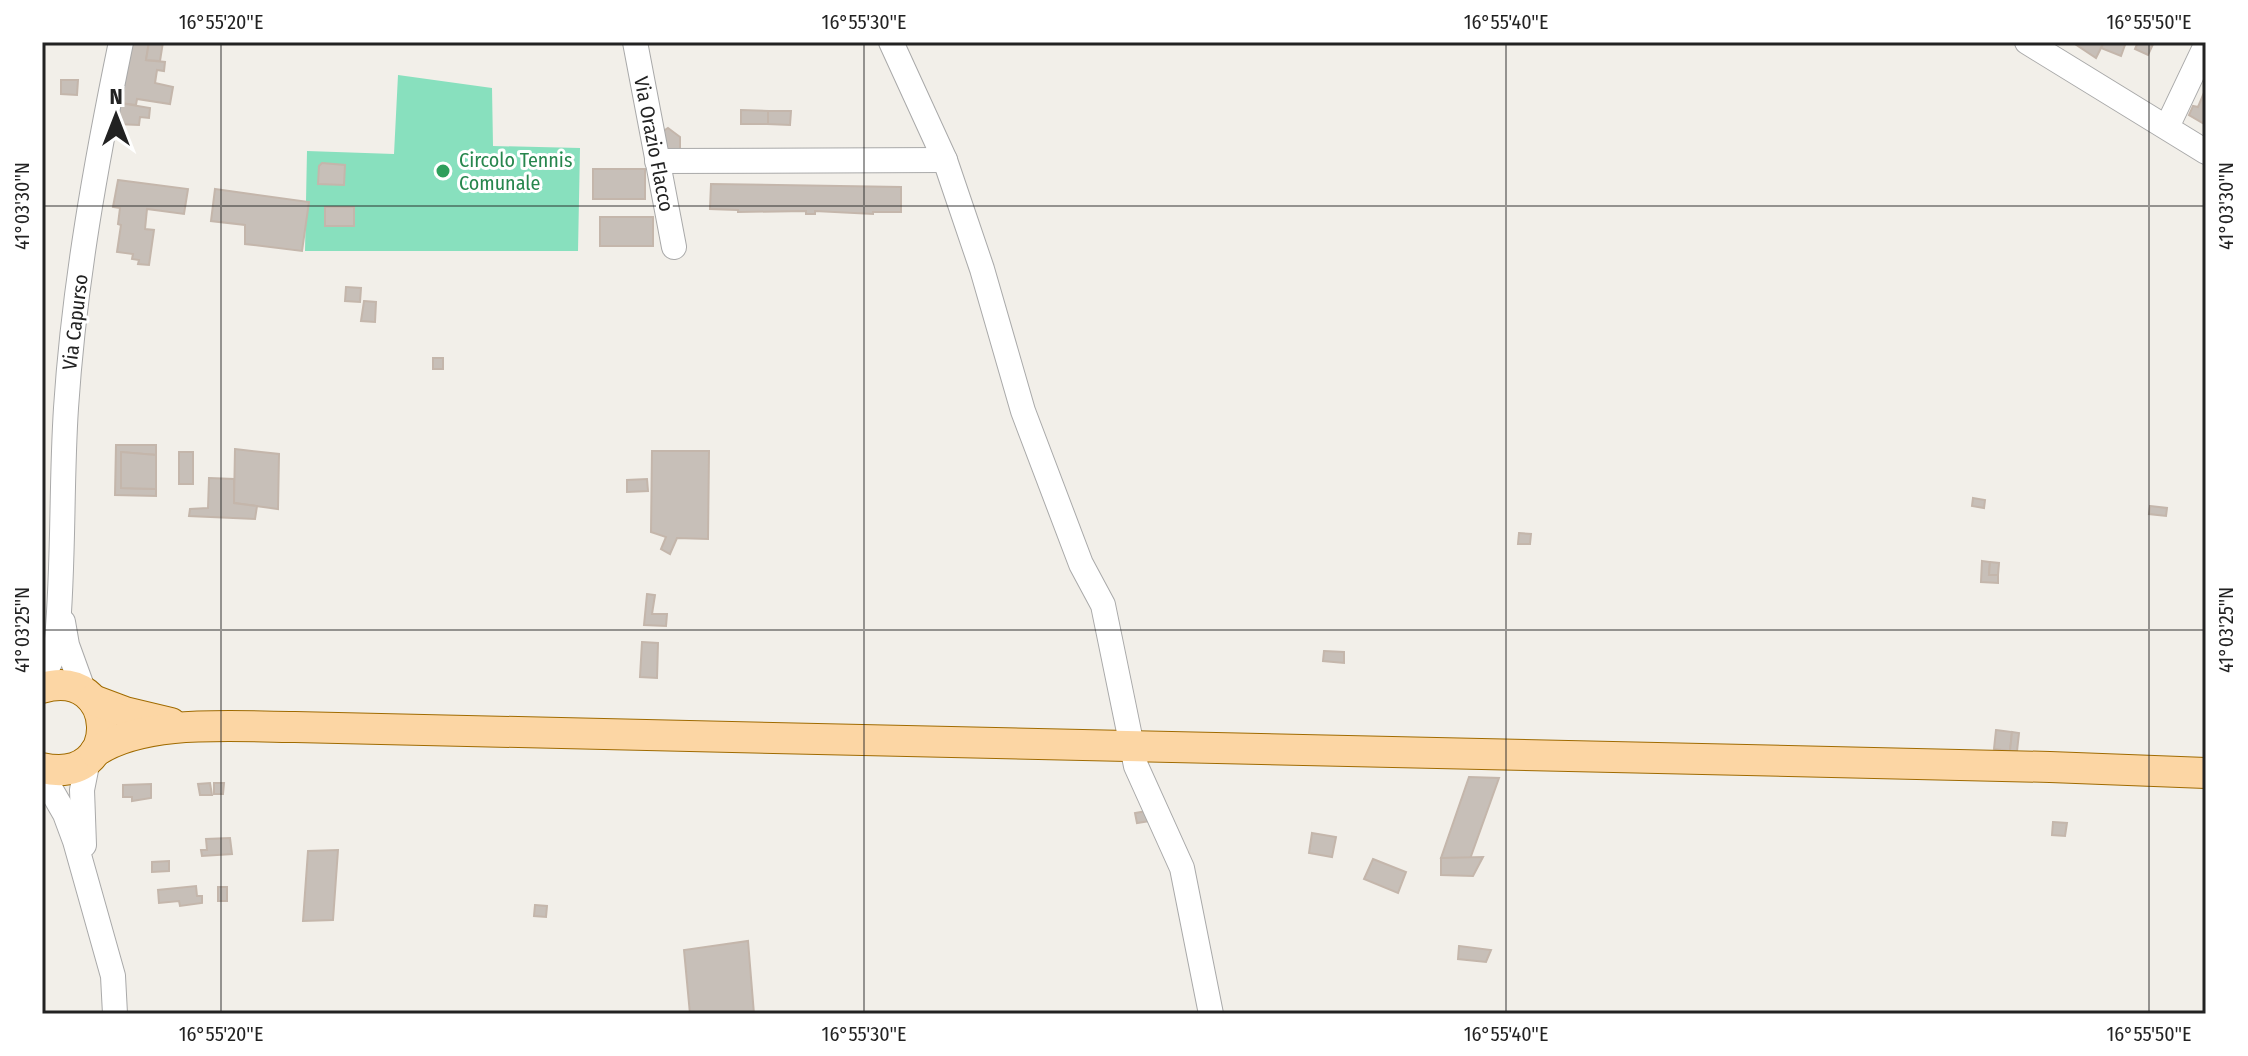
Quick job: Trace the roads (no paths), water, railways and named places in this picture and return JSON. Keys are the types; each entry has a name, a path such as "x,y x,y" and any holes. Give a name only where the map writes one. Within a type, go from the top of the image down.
{"main road":[{"path":"42,688 64,684 148,718 192,727"},
{"path":"89,696 103,722 103,732 92,756"},
{"path":"42,768 68,770 132,735 192,727 1132,746 2206,773"}],"street":[{"name":"Via Capurso","path":"42,679 54,654 60,604 66,407 77,300 89,212 121,42"},
{"name":"Via Orazio Flacco","path":"635,42 674,247"},
{"path":"891,42 945,160 982,269 1023,411 1081,564 1103,605 1136,766 1182,868 1211,1014"},
{"path":"2027,42 2206,152"},
{"path":"2167,127 2206,45"},
{"path":"657,161 945,160"},
{"name":"Via Capurso","path":"60,604 67,645 89,696"},
{"path":"85,875 82,790 92,756"},
{"path":"42,774 65,814 85,875 113,976 115,1014"}],"place":[{"name":"Circolo Tennis Comunale","path":"443,171"}]}
